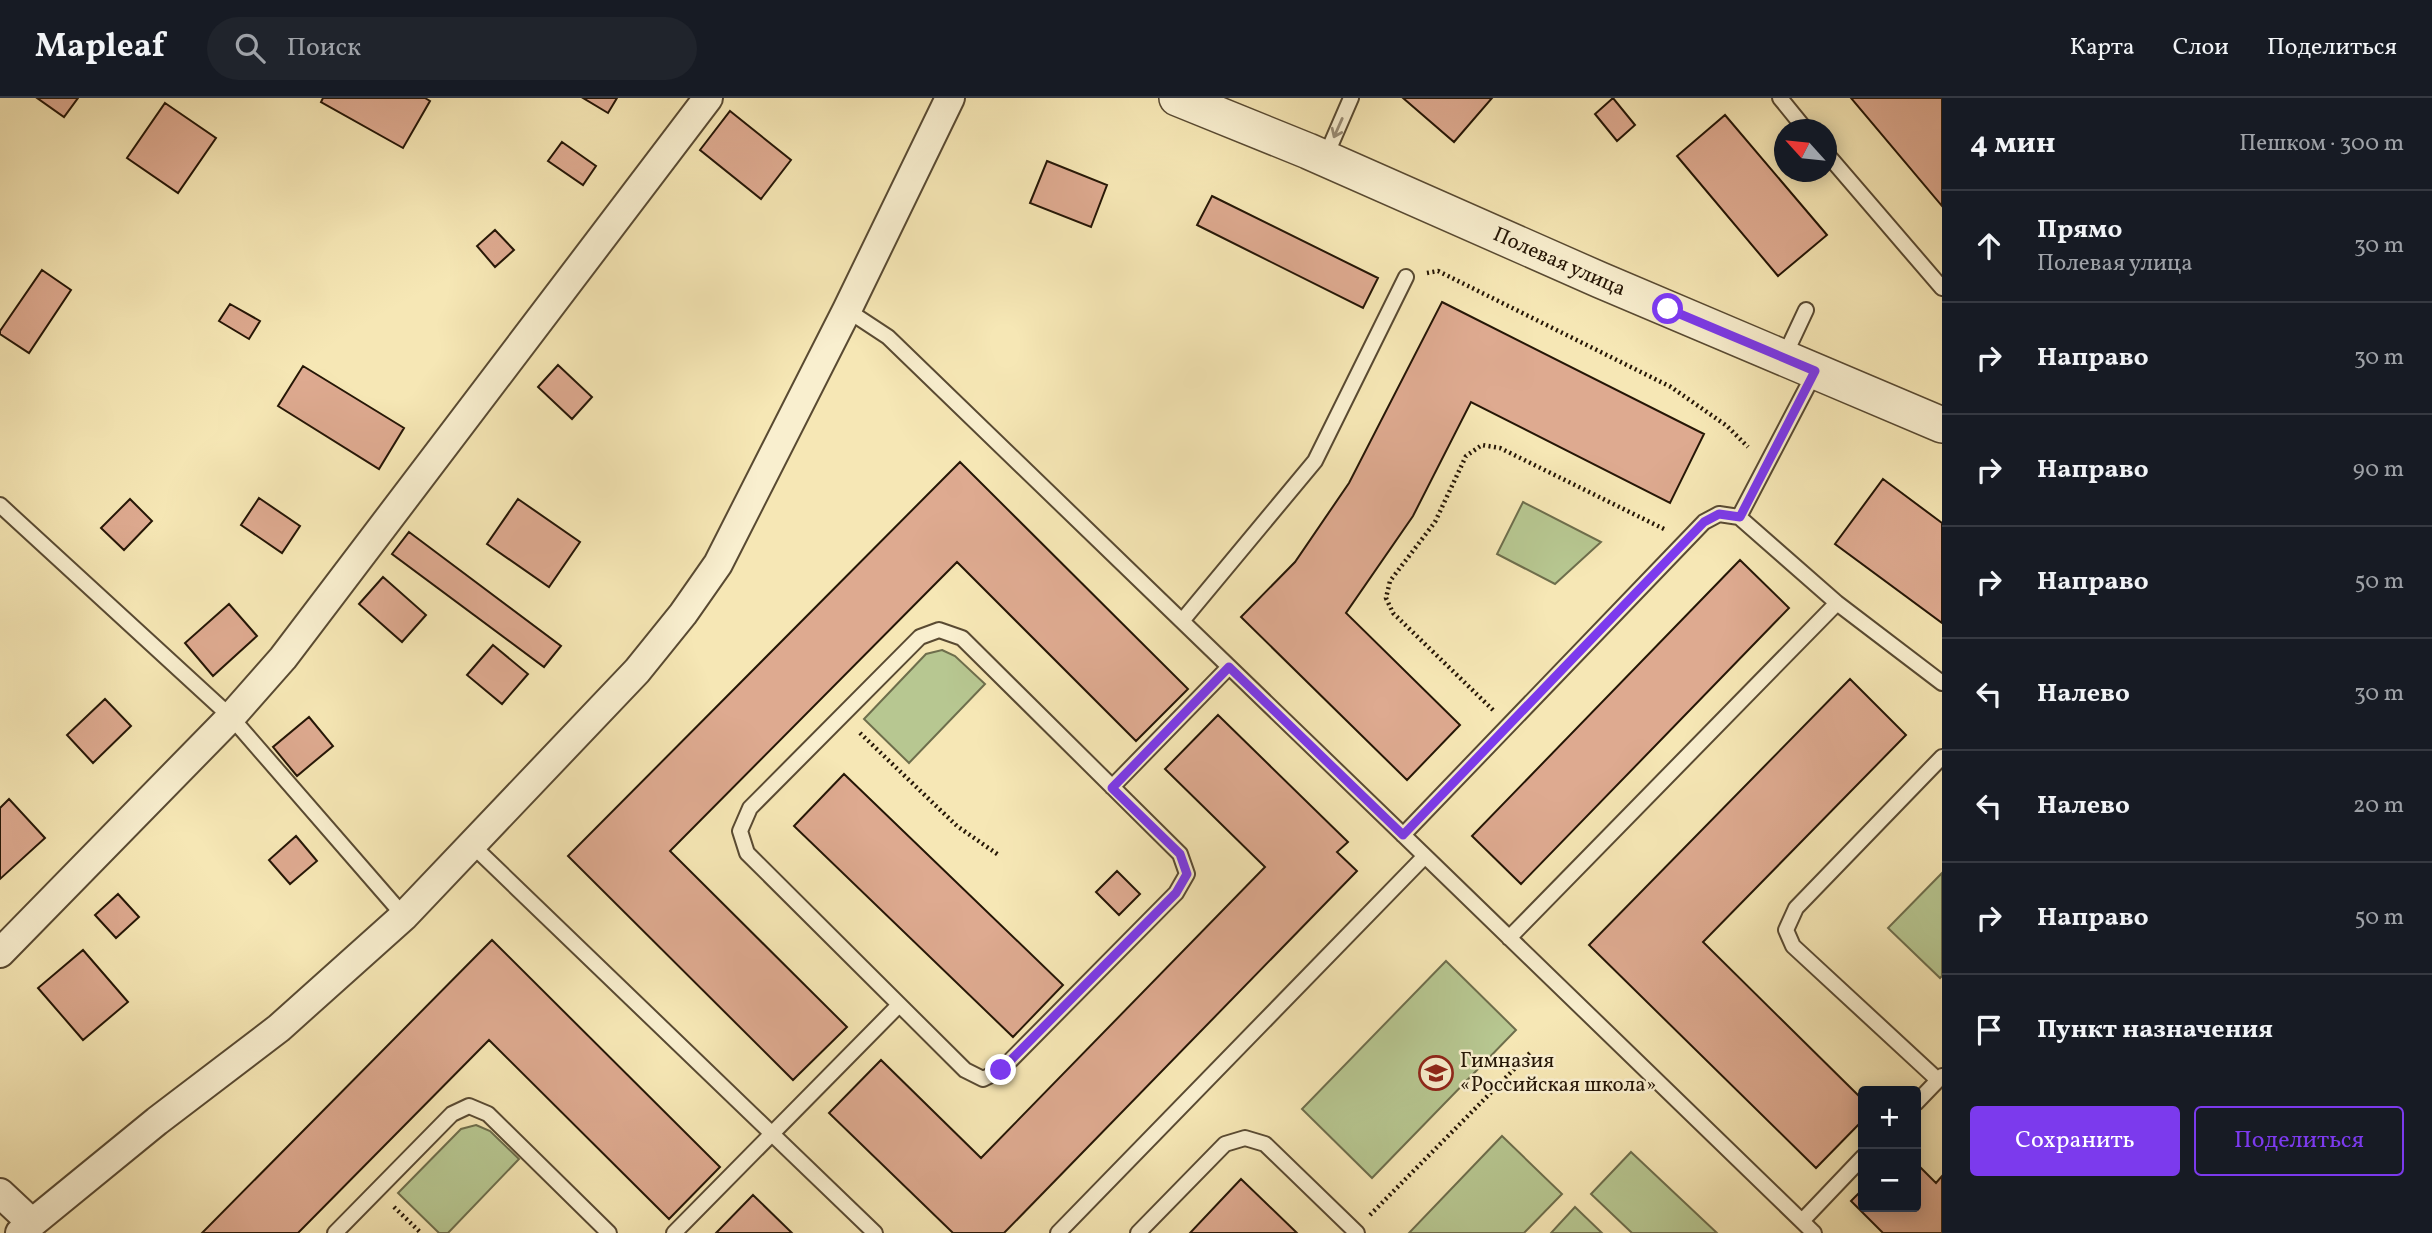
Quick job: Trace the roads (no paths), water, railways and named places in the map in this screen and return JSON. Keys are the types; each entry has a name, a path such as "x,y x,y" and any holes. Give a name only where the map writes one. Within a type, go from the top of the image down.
{"street":[{"path":"0,953 231,717 283,658 708,98"},
{"path":"0,1193 26,1228 279,1028 404,916 637,671 718,565 950,98"},
{"name":"Полевая улица","path":"1177,98 1324,158 1587,275 1942,425"}],"lane":[{"path":"1324,158 1351,98"},
{"path":"1780,98 1797,119"},
{"path":"1837,166 1942,288"},
{"path":"1182,621 1315,461 1406,277"},
{"path":"847,310 888,337 1814,1233"},
{"path":"1740,517 1766,465 1800,364 1806,310"},
{"path":"0,505 231,717 404,916"},
{"path":"1403,835 1704,522 1719,514 1740,517 1837,603 1942,683"},
{"path":"1509,938 1837,603"},
{"path":"939,630 962,638 1112,788 1180,854 1187,874 1176,893 1001,1070 983,1079 965,1070 747,853 740,831 750,808 920,636 939,630"},
{"path":"1112,788 1229,667"},
{"path":"1921,1098 1940,1078 1793,946 1786,930 1796,908 1942,757"},
{"path":"472,845 875,1233"},
{"path":"1058,1233 1425,856"},
{"path":"674,1233 899,1005"},
{"path":"335,1233 452,1114 469,1106 488,1114 609,1233"},
{"path":"1138,1233 1225,1144 1245,1138 1265,1144 1356,1232"},
{"path":"1802,1221 1858,1162"}],"place":[{"name":"Гимназия «Российская школа»","path":"1436,1073"}]}
